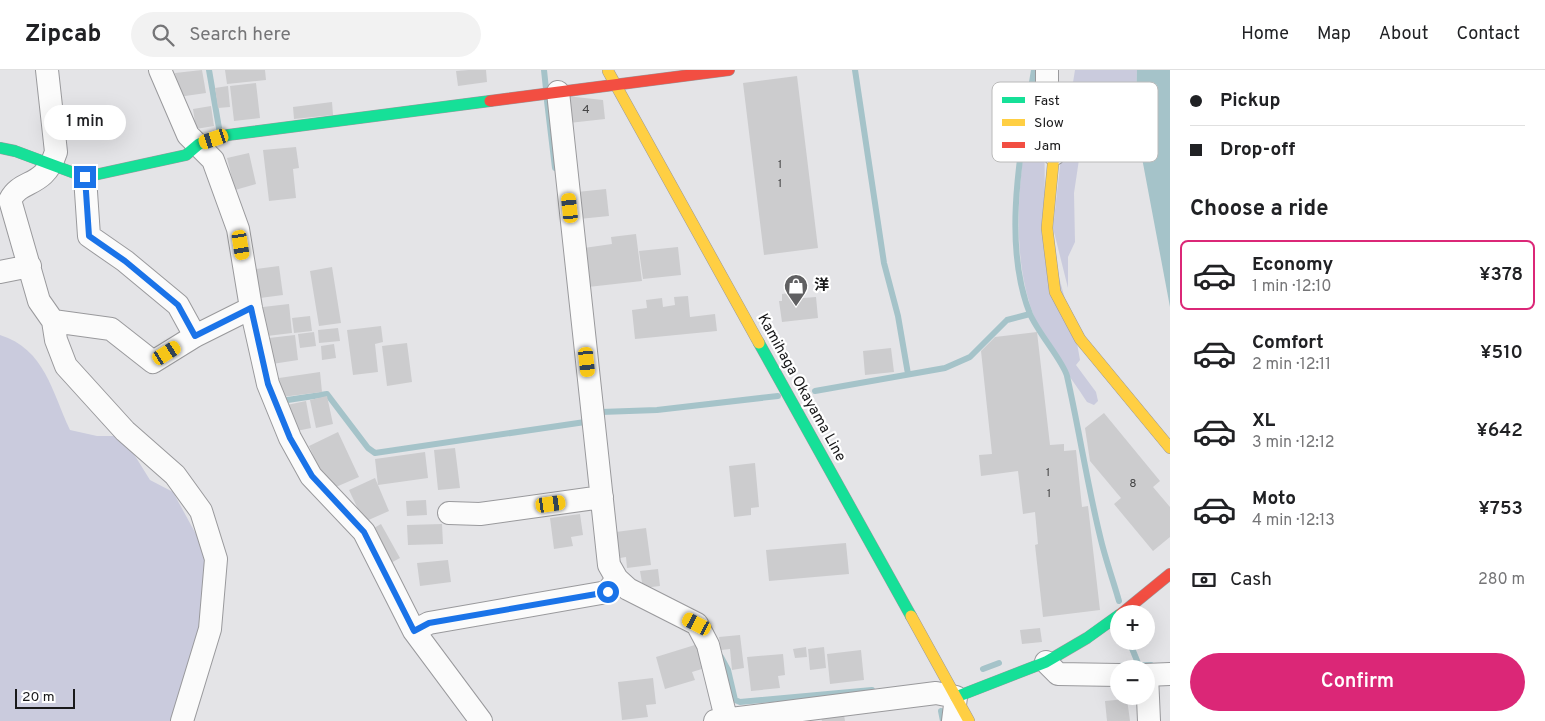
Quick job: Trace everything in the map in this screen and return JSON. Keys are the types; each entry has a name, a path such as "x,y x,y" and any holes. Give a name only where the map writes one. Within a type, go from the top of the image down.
{"main road":[{"name":"Kamihaga Okayama Line","path":"607,70 969,721"},
{"path":"0,148 15,151 85,177 186,155 199,144 228,135 729,70"},
{"path":"1053,162 1047,228 1055,292 1080,339 1170,448"},
{"path":"1132,605 1170,574"},
{"path":"956,697 1046,662 1110,622"}],"street":[{"path":"47,70 56,152 52,164 44,176 14,191 10,200 39,300 53,321 56,340 66,366 125,431 176,475 201,511 216,559 210,629 182,721"},
{"path":"160,70 188,135 213,160 238,229 251,308 268,384 290,438 312,476 364,532 414,631 480,721"},
{"path":"551,92 595,498 612,585"},
{"path":"85,177 89,236 125,261 178,305 195,336"},
{"path":"0,272 30,266"},
{"path":"53,321 112,329 153,362 195,336 251,308"},
{"path":"449,513 480,514 595,498"},
{"path":"414,631 429,623 612,585 628,589 697,624 708,645 720,719 936,693 956,697 953,721"},
{"path":"1046,662 1058,674 1110,676"},
{"path":"1155,675 1170,674"},
{"path":"1148,705 1149,721"}],"shaded area":[{"path":"1036,70 1044,70 1044,82 1034,82"},
{"path":"1075,70 1137,70 1137,82 1073,82"},
{"path":"1137,70 1170,70 1170,307 1143,162 1158,162 1158,82 1137,82"},
{"path":"1023,162 1045,162 1045,226 1077,343 1080,360 1076,365 1096,392 1098,401 1094,405 1087,402 1057,358 1042,334 1032,311 1024,282 1020,252 1020,191"},
{"path":"1060,162 1079,162 1074,193 1075,242 1068,257 1068,288 1053,228"},
{"path":"0,335 27,350 37,361 52,387 70,430 97,436 117,436 127,443 150,480 173,492 197,536 206,565 199,632 172,721 0,721"}],"building":[{"path":"202,70 206,93 178,97 175,73"},
{"path":"225,70 265,70 266,80 227,84"},
{"path":"486,70 487,82 458,86 456,71"},
{"path":"797,76 818,248 764,255 743,83"},
{"path":"256,83 260,118 234,121 230,86"},
{"path":"228,86 230,107 218,108 215,88"},
{"path":"566,96 603,100 605,119 569,123"},
{"path":"332,102 333,115 294,119 293,107"},
{"path":"211,106 214,126 196,129 193,109"},
{"path":"296,147 299,168 293,169 296,198 269,201 263,150"},
{"path":"249,153 256,184 235,190 227,158"},
{"path":"606,189 609,216 579,219 577,192"},
{"path":"636,234 642,281 588,287 584,248 612,244 611,237"},
{"path":"678,247 681,275 643,279 639,251"},
{"path":"279,266 283,295 260,298 256,269"},
{"path":"332,267 341,323 319,326 310,271"},
{"path":"802,291 803,298 816,297 818,318 782,322 779,301 782,301 782,294"},
{"path":"688,296 690,317 715,314 717,331 635,339 632,310 647,308 646,300 662,298 663,307 675,305 674,297"},
{"path":"289,304 292,333 267,336 263,307"},
{"path":"310,316 312,331 294,333 292,318"},
{"path":"381,326 383,342 375,344 378,372 353,375 347,330"},
{"path":"338,328 340,341 319,343 318,330"},
{"path":"314,332 316,346 300,348 298,334"},
{"path":"1037,332 1050,445 1064,444 1064,451 1076,450 1082,507 1088,506 1100,610 1043,617 1035,545 1038,544 1035,512 1023,514 1018,471 981,476 979,455 992,454 981,351 995,337"},
{"path":"295,335 298,360 272,364 269,338"},
{"path":"407,343 412,382 387,386 382,346"},
{"path":"334,344 336,358 322,360 321,346"},
{"path":"891,348 894,372 865,375 863,351"},
{"path":"320,372 322,392 282,397 279,378"},
{"path":"327,396 333,424 316,428 310,400"},
{"path":"306,401 311,428 292,432 287,405"},
{"path":"1104,413 1160,481 1153,487 1170,507 1170,537 1153,551 1114,504 1121,498 1090,461 1085,428"},
{"path":"338,432 359,477 329,490 309,446"},
{"path":"455,448 460,488 438,490 434,450"},
{"path":"425,452 428,478 378,485 375,459"},
{"path":"755,463 759,507 751,508 751,515 734,517 729,466"},
{"path":"375,478 389,511 364,522 349,490"},
{"path":"426,500 427,515 407,516 406,501"},
{"path":"580,514 583,535 571,537 573,546 554,549 550,518"},
{"path":"381,524 400,558 385,566 367,532"},
{"path":"442,524 443,544 408,545 407,525"},
{"path":"646,528 651,565 627,568 626,557 620,558 616,532"},
{"path":"846,543 849,574 769,581 766,550"},
{"path":"448,560 451,582 420,586 417,563"},
{"path":"658,569 660,586 643,588 640,571"},
{"path":"1040,628 1042,642 1022,644 1020,630"},
{"path":"740,635 744,668 732,670 730,649 721,650 719,637"},
{"path":"698,644 705,668 692,672 695,680 665,689 656,657"},
{"path":"806,647 807,657 795,658 793,649"},
{"path":"824,647 826,668 810,670 808,649"},
{"path":"861,650 864,680 830,684 827,654"},
{"path":"783,654 785,675 778,676 780,688 751,691 747,657"},
{"path":"653,678 656,704 646,705 648,717 622,720 618,682"},
{"path":"1105,701 1110,701 1110,705 1128,705 1130,721 1107,721"},
{"path":"844,715 845,721 822,721 821,718"}],"waterway":[{"path":"209,70 219,128"},
{"path":"544,70 546,89"},
{"path":"855,70 884,263 898,316 908,374"},
{"path":"1032,82 1034,70"},
{"path":"547,101 555,168"},
{"path":"1020,162 1015,224 1021,286 1034,322 1061,363 1067,376 1095,516 1119,601"},
{"path":"815,391 945,368 970,357 1007,320 1030,314"},
{"path":"280,399 281,401 327,394 368,448 375,453 585,422"},
{"path":"601,412 657,410 778,396"},
{"path":"1133,650 1137,660"},
{"path":"721,657 728,670 735,700 740,702 872,690"},
{"path":"983,669 999,663"},
{"path":"941,711 943,721"}],"traffic: fast":[{"path":"0,148 15,151 85,177 186,155 199,144 228,135 490,101"},
{"path":"759,343 911,616"},
{"path":"956,697 1046,662 1087,638 1110,621"}],"traffic: slow":[{"path":"608,71 759,343"},
{"path":"1053,162 1047,228 1055,292 1080,339 1170,448"},
{"path":"911,616 969,721"}],"traffic: jam":[{"path":"490,101 729,70"},
{"path":"1132,605 1170,574"}],"place":[{"name":"洋","path":"796,307"}],"route":[{"path":"85,177 89,210 89,236 125,261 178,305 195,336 251,308 268,384 290,438 312,476 364,532 414,631 429,623 608,592"}]}
